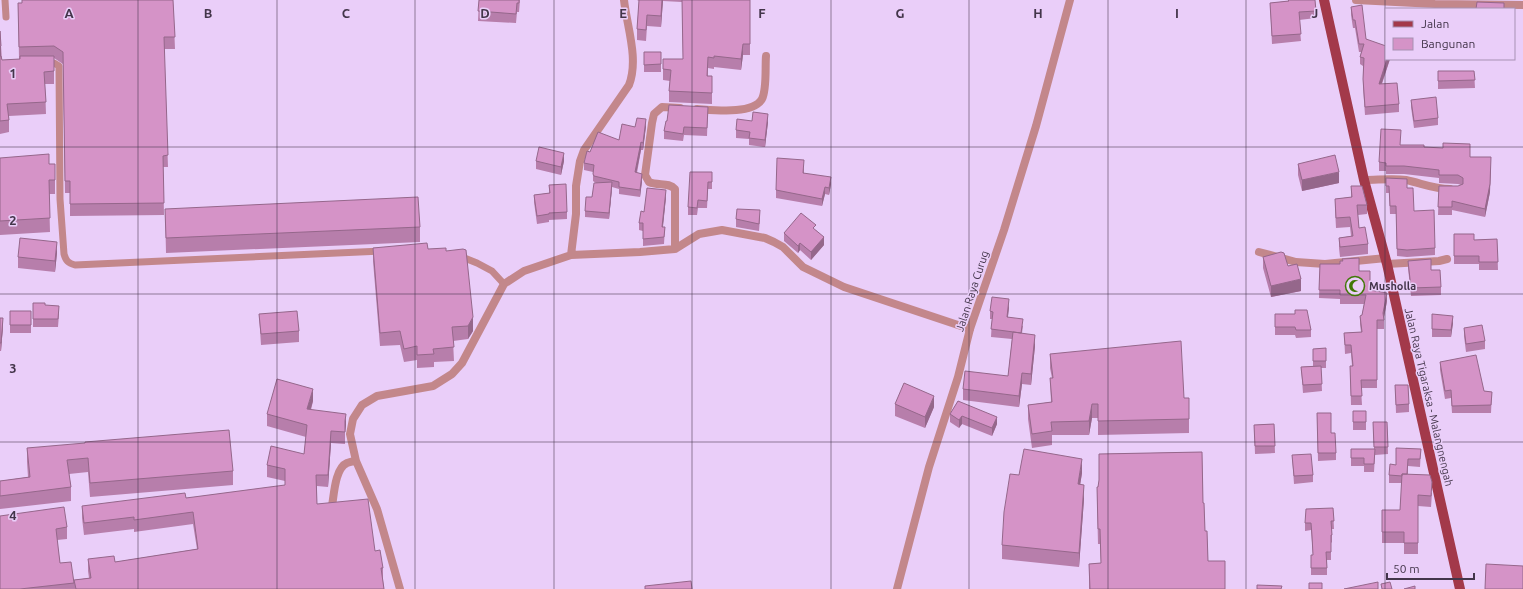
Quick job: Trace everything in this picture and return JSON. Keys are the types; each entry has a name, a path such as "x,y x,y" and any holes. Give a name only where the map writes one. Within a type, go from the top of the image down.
{"main road":[{"name":"Jalan Raya Tigaraksa - Malangnengah","path":"1324,0 1364,180 1386,261 1460,589"}],"street":[{"path":"571,255 576,214 576,186 582,155 601,123 628,85 632,76 633,61 624,0"},
{"name":"Jalan Raya Curug","path":"897,589 929,467 958,377 970,329 1004,230 1034,134 1070,0"},
{"path":"1356,0 1435,4 1523,5"},
{"path":"675,249 675,189 668,185 649,182 645,175 654,114 662,107 719,110 754,107 761,100 764,94 766,56"},
{"path":"1364,180 1404,180 1440,189 1458,189"},
{"path":"400,589 377,509 356,461 350,434 353,419 362,405 377,396 433,386 452,374 462,363 504,284 524,271 571,255 675,249 699,234 722,230 765,238 783,247 803,267 844,287 970,329"},
{"path":"1259,252 1296,262 1325,264 1386,261 1439,261 1447,259"},
{"path":"332,506 336,481 341,468 346,463 356,461"}],"lane":[{"path":"4,0 6,17"},
{"path":"40,64 54,64 59,66 60,199 64,254 66,260 70,264 178,261 389,250"},
{"path":"449,253 463,257 492,271 504,284"}],"building":[{"path":"22,0 173,0 175,37 164,37 168,155 163,156 164,203 70,204 70,181 65,181 63,52 54,46 19,47 18,3 22,3"},
{"path":"479,0 519,0 519,3 517,3 516,14 478,11"},
{"path":"639,0 662,0 661,16 647,15 646,30 637,29"},
{"path":"682,0 750,0 750,44 743,44 741,59 714,56 714,58 708,57 707,76 712,76 712,93 669,91 671,70 663,69 663,59 683,59"},
{"path":"1288,0 1315,0 1316,11 1299,12 1301,34 1272,36 1270,3 1289,1"},
{"path":"1477,2 1504,3 1504,8 1476,8"},
{"path":"1362,5 1366,39 1385,46 1385,60 1387,60 1379,84 1397,83 1399,104 1365,107 1363,79 1364,58 1360,57 1364,44 1359,44 1351,7"},
{"path":"644,52 661,52 661,64 644,65"},
{"path":"0,56 2,60 20,59 20,56 54,56 54,71 44,72 46,102 7,104 9,120 0,121"},
{"path":"1438,71 1474,71 1475,80 1438,81"},
{"path":"1436,97 1438,118 1414,121 1411,100"},
{"path":"669,105 708,107 707,128 684,127 683,134 664,131"},
{"path":"753,112 768,114 765,140 749,138 750,132 736,130 737,119 752,121"},
{"path":"637,118 646,119 643,143 641,142 635,172 642,174 640,190 619,187 619,182 594,176 594,165 584,163 587,151 590,152 598,132 619,140 622,124 635,127"},
{"path":"1381,129 1401,130 1400,145 1424,145 1424,147 1443,148 1443,143 1470,144 1470,157 1491,157 1490,184 1485,209 1452,201 1452,207 1438,207 1439,186 1458,186 1463,184 1463,178 1458,175 1439,175 1439,170 1404,166 1386,166 1386,163 1379,162"},
{"path":"539,147 564,153 561,167 536,161"},
{"path":"49,154 49,164 55,164 55,180 49,180 50,218 0,221 0,158"},
{"path":"1335,155 1339,172 1302,180 1298,164"},
{"path":"777,158 804,160 803,173 831,177 829,188 825,187 822,199 776,190"},
{"path":"690,172 712,172 712,182 708,182 707,201 698,200 697,208 688,207"},
{"path":"1386,178 1407,179 1407,188 1413,188 1414,211 1434,210 1435,248 1407,250 1397,249 1396,206 1390,206 1389,186 1386,186"},
{"path":"612,182 609,213 585,211 586,197 592,197 594,183"},
{"path":"566,184 567,212 549,213 537,216 534,195 550,193 549,185"},
{"path":"1351,186 1362,186 1367,205 1357,205 1359,228 1365,227 1368,244 1340,247 1339,238 1353,236 1350,217 1336,218 1335,199 1352,197"},
{"path":"647,188 666,190 662,227 665,227 664,237 643,239 643,223 639,223 641,211 644,212"},
{"path":"418,197 420,227 166,238 165,209"},
{"path":"737,209 760,210 759,224 736,219"},
{"path":"801,213 816,225 813,228 824,237 811,252 800,243 798,246 784,233"},
{"path":"1454,234 1474,234 1474,240 1497,239 1498,262 1479,262 1479,256 1454,256"},
{"path":"20,238 57,242 55,261 18,257"},
{"path":"427,243 428,249 446,248 446,251 466,250 473,317 468,326 452,327 454,347 433,349 434,354 417,355 417,346 404,349 400,331 380,333 373,248"},
{"path":"1281,252 1284,253 1288,266 1297,264 1301,279 1271,286 1263,257"},
{"path":"1359,258 1359,271 1370,271 1370,290 1387,293 1383,313 1384,320 1377,320 1377,380 1361,380 1362,396 1351,396 1350,366 1353,366 1351,345 1345,345 1344,333 1362,332 1360,316 1362,315 1366,295 1340,295 1340,290 1319,290 1320,264 1340,264 1340,261 1343,261 1342,259"},
{"path":"1431,259 1431,270 1440,270 1441,287 1411,288 1408,261"},
{"path":"992,297 1009,299 1007,317 1023,319 1021,333 991,329 993,312 990,311"},
{"path":"33,303 45,303 45,305 59,306 58,319 33,319"},
{"path":"1295,310 1307,310 1311,330 1296,330 1295,327 1275,327 1275,314 1295,314"},
{"path":"10,311 31,311 31,325 10,325"},
{"path":"297,311 299,331 261,334 259,314"},
{"path":"1432,314 1453,316 1451,330 1432,329"},
{"path":"0,318 3,318 1,343 0,343"},
{"path":"1482,325 1485,341 1466,344 1464,328"},
{"path":"1013,332 1035,335 1031,374 1022,373 1019,396 963,389 965,371 1008,376"},
{"path":"1181,341 1184,398 1189,398 1189,419 1098,421 1098,404 1092,404 1089,421 1051,422 1052,431 1032,434 1028,405 1052,402 1050,378 1053,378 1050,354"},
{"path":"1326,348 1326,361 1313,361 1313,349"},
{"path":"1476,355 1484,391 1492,392 1491,405 1452,406 1451,390 1445,391 1440,362"},
{"path":"1321,366 1322,384 1303,385 1301,367"},
{"path":"277,379 313,389 307,409 346,414 345,432 331,431 328,475 316,475 317,504 368,499 375,551 380,550 384,589 76,589 74,580 91,578 88,559 114,556 115,562 198,549 193,512 134,520 134,517 84,523 82,506 185,493 186,498 285,485 285,469 267,465 271,446 304,454 307,425 267,414"},
{"path":"904,383 934,396 925,417 895,404"},
{"path":"1395,385 1408,385 1409,404 1396,405"},
{"path":"958,401 997,417 992,428 962,416 959,420 950,414"},
{"path":"1353,411 1366,411 1366,422 1353,422"},
{"path":"1317,413 1331,413 1331,433 1335,433 1336,453 1318,453"},
{"path":"1373,422 1387,422 1388,447 1374,447"},
{"path":"1274,424 1275,446 1255,446 1254,425"},
{"path":"229,430 233,471 90,483 88,458 67,460 71,487 0,496 0,481 30,477 27,448"},
{"path":"1396,448 1421,449 1420,459 1408,459 1407,474 1402,474 1402,476 1389,475 1390,464 1396,465"},
{"path":"1024,449 1082,459 1078,484 1084,485 1079,553 1002,545 1004,512 1010,474 1019,475"},
{"path":"1351,449 1375,449 1374,464 1364,464 1364,458 1351,458"},
{"path":"1202,452 1203,503 1205,531 1207,531 1208,561 1225,561 1225,589 1090,589 1089,564 1101,563 1100,529 1098,529 1097,487 1099,480 1099,454"},
{"path":"1311,454 1313,475 1294,476 1292,455"},
{"path":"1402,474 1430,475 1432,482 1431,496 1418,495 1418,543 1404,543 1404,532 1382,532 1382,510 1400,510"},
{"path":"64,507 67,527 56,529 60,563 71,562 74,583 20,589 0,589 0,516"},
{"path":"1333,508 1334,521 1331,521 1331,552 1326,552 1327,568 1311,568 1311,555 1313,555 1311,523 1305,523 1306,509"},
{"path":"1486,564 1523,566 1523,589 1485,589"},
{"path":"691,581 692,589 645,589 645,586"},
{"path":"1378,582 1378,589 1344,589"},
{"path":"1390,582 1392,589 1382,589 1381,584"},
{"path":"1309,583 1322,583 1322,589 1309,589"},
{"path":"1257,585 1282,586 1281,589 1257,589"},
{"path":"1415,586 1415,589 1404,589"}],"place":[{"name":"Musholla","path":"1355,286"}]}
